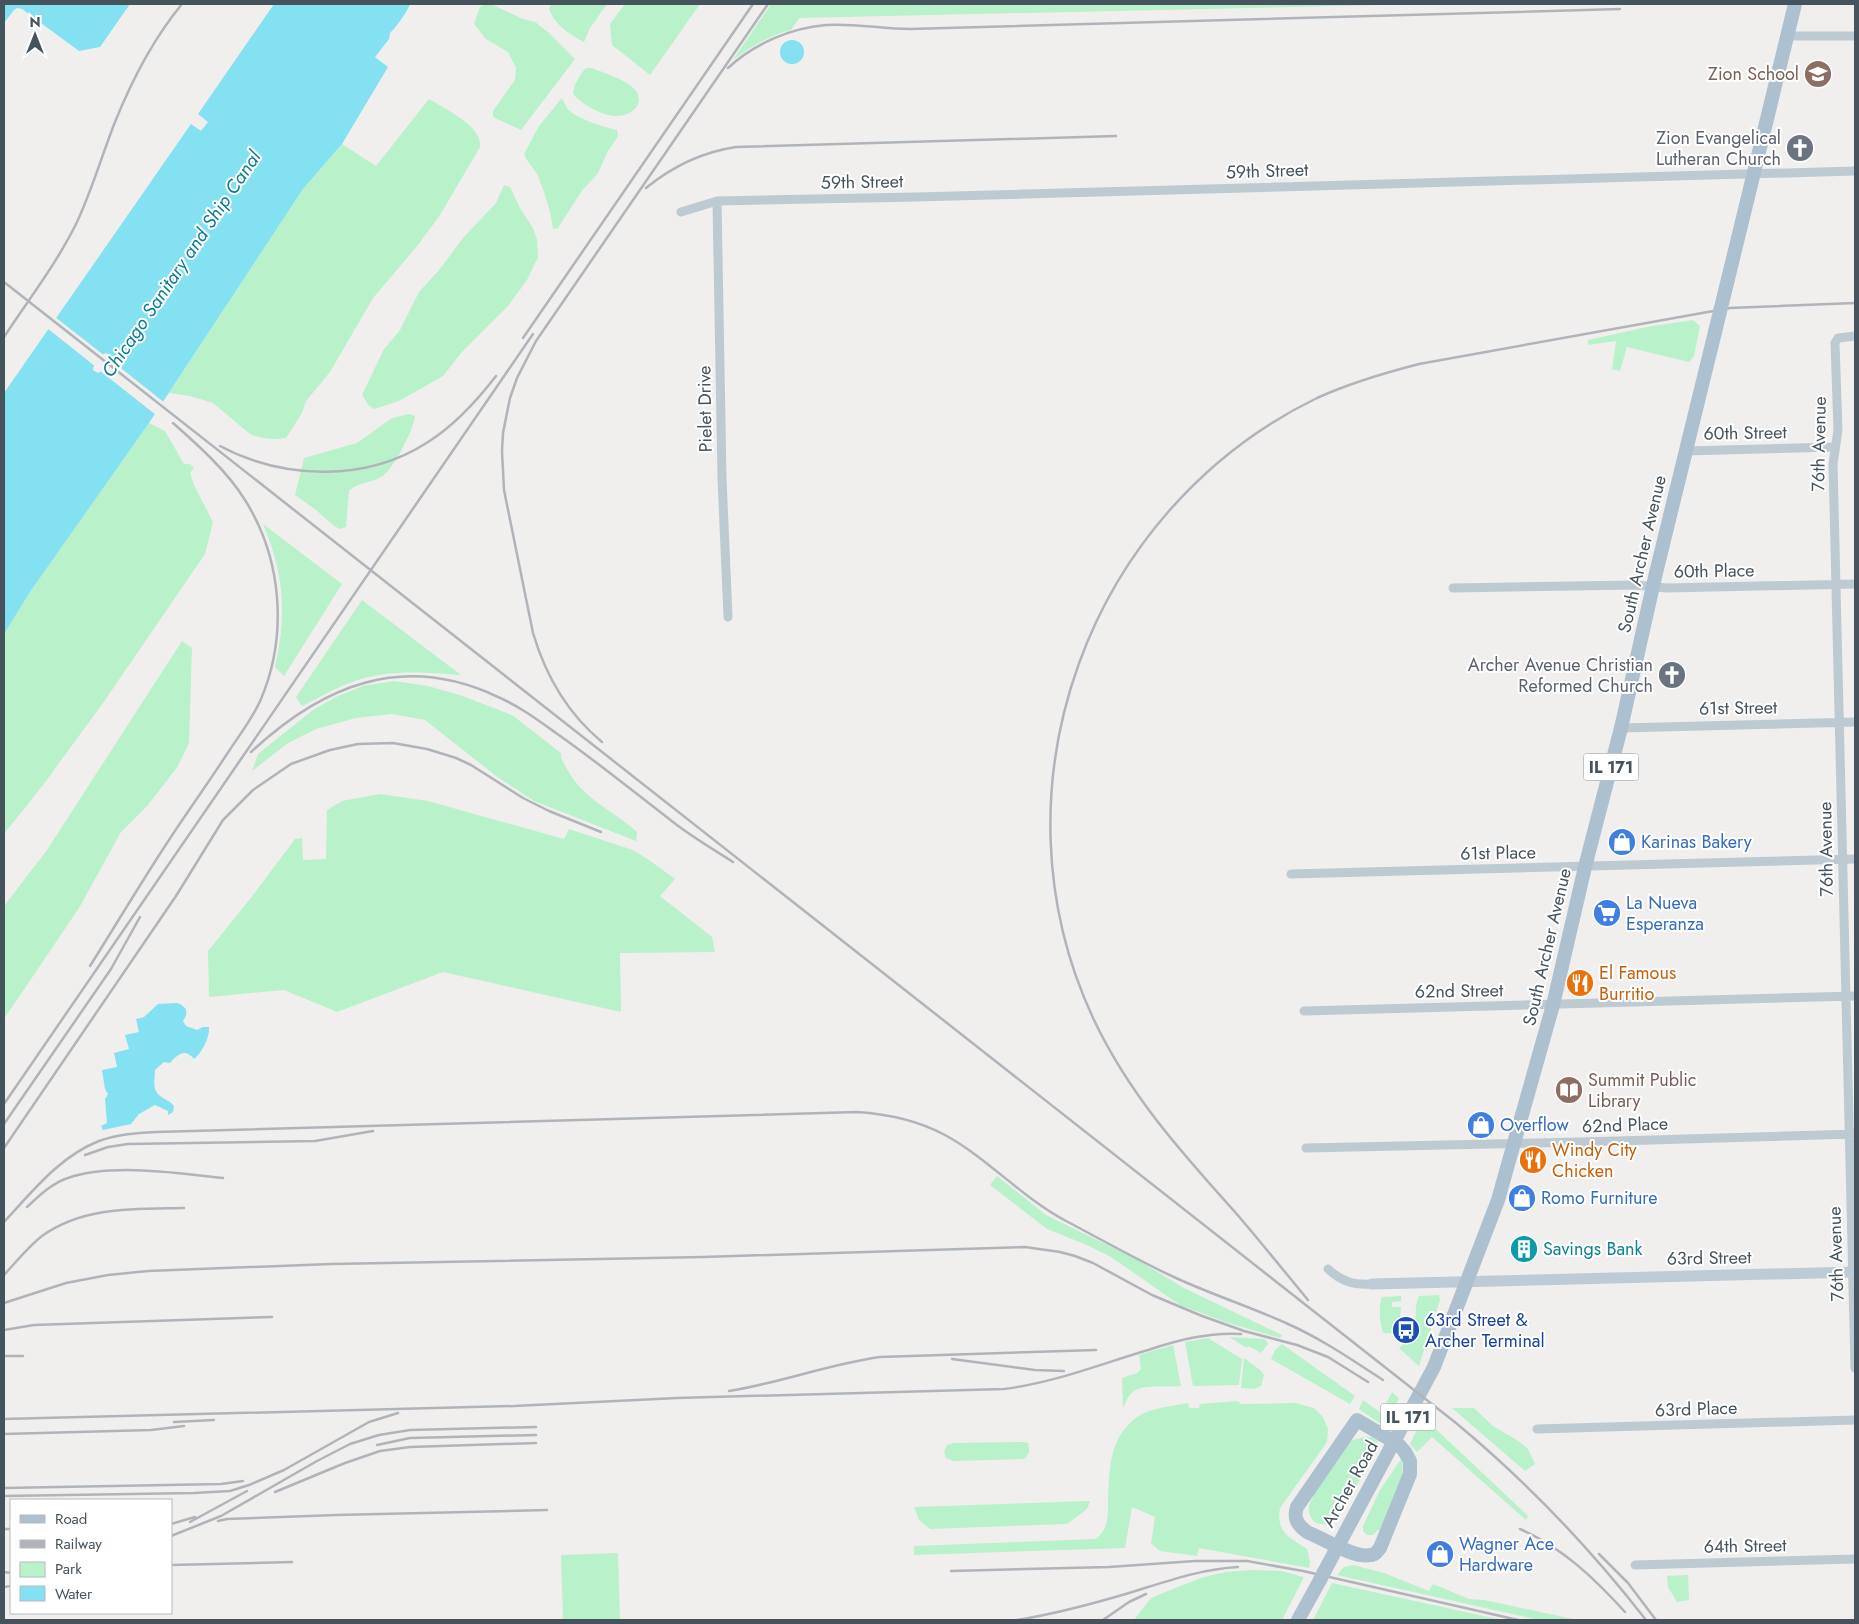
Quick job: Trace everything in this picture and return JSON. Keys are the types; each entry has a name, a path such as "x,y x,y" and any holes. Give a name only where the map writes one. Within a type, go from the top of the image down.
{"main road":[{"name":"South Archer Avenue","path":"1467,1282 1493,1213 1553,1005 1794,4"},
{"name":"63rd Street","path":"1372,1284 1854,1272"},
{"name":"Archer Road","path":"1298,1620 1434,1367 1467,1282"},
{"path":"1357,1420 1381,1434 1405,1452 1410,1461 1410,1474 1380,1548 1376,1553 1370,1556 1364,1555 1338,1546 1300,1527 1295,1518 1297,1507 1357,1420"}],"street":[{"path":"1787,36 1855,36"},
{"name":"59th Street","path":"681,212 716,201 907,198 1855,171"},
{"name":"Pielet Drive","path":"716,201 722,478 728,617"},
{"name":"76th Avenue","path":"1855,336 1838,338 1836,343 1838,430 1833,464 1842,860 1852,1134 1855,1368"},
{"name":"60th Street","path":"1685,451 1835,447"},
{"name":"60th Place","path":"1453,588 1636,585 1667,588 1855,584"},
{"name":"61st Street","path":"1621,728 1855,722"},
{"name":"61st Place","path":"1291,874 1855,859"},
{"name":"62nd Street","path":"1304,1011 1855,996"},
{"name":"62nd Place","path":"1306,1148 1852,1134"},
{"name":"63rd Street","path":"1328,1270 1344,1281 1360,1285 1372,1284"},
{"name":"63rd Place","path":"1537,1429 1855,1420"},
{"name":"64th Street","path":"1635,1565 1855,1559"}],"green space":[{"path":"485,4 491,4 523,19 535,22 575,59 521,130 493,117 493,111 515,80 516,68 508,52 486,39 474,24 480,7"},
{"path":"552,4 607,4 590,28 584,42 558,24 549,8"},
{"path":"625,4 700,4 650,75 612,45 610,24"},
{"path":"771,4 1426,4 799,18 791,30 768,38 733,60"},
{"path":"586,68 592,68 612,76 631,86 639,96 637,106 630,113 612,116 581,102 573,94 574,87"},
{"path":"562,98 568,109 575,115 617,130 618,136 608,151 598,173 581,192 558,228 553,229 549,208 540,181 524,154 539,126"},
{"path":"429,99 469,125 476,132 480,147 440,215 418,245 373,298 330,372 306,401 302,413 286,438 268,439 250,434 213,403 190,396 169,393 303,189 342,144 376,166"},
{"path":"504,185 510,187 520,208 533,228 537,239 538,257 527,280 508,306 462,352 443,376 399,401 374,409 369,406 362,395 384,349 400,330 419,292 440,269 463,238 496,203"},
{"path":"1693,320 1700,326 1694,356 1689,362 1627,347 1620,371 1612,369 1616,341 1588,345 1588,340 1647,327"},
{"path":"409,414 415,416 414,422 402,449 391,467 381,477 356,486 349,491 346,527 340,529 334,526 295,495 304,458 357,443 392,418"},
{"path":"149,423 165,431 184,464 190,464 194,468 190,473 194,485 213,522 205,554 103,703 43,785 4,834 4,634 30,592"},
{"path":"263,524 342,584 284,676 275,667 279,648 282,612 279,577"},
{"path":"362,600 461,675 420,672 378,675 346,684 302,706 296,697"},
{"path":"182,641 192,648 189,743 178,766 148,805 121,832 79,908 4,1019 4,906 47,850"},
{"path":"394,681 428,686 460,695 512,715 561,753 561,758 578,785 591,798 637,832 636,841 534,801 496,776 425,720 392,714 356,718 316,729 288,743 252,771 258,754 313,710 336,697 363,686"},
{"path":"380,794 428,801 564,839 569,829 633,850 675,879 660,896 712,937 715,952 620,953 621,1012 443,972 337,1012 284,990 209,997 208,951 295,839 302,838 303,860 326,859 327,810 342,801"},
{"path":"997,1176 1046,1215 1138,1260 1184,1288 1282,1335 1280,1338 1225,1322 1180,1305 1111,1257 1047,1229 990,1185"},
{"path":"1439,1295 1440,1300 1419,1366 1399,1348 1413,1335 1416,1324 1416,1304 1419,1296"},
{"path":"1401,1296 1401,1301 1392,1302 1392,1307 1401,1307 1399,1328 1392,1333 1383,1333 1380,1315 1382,1297"},
{"path":"1229,1337 1265,1339 1268,1344 1261,1353 1248,1346 1247,1348"},
{"path":"1208,1338 1242,1359 1239,1385 1193,1386 1185,1342"},
{"path":"1282,1344 1355,1396 1350,1404 1271,1359 1275,1350"},
{"path":"1173,1345 1181,1386 1143,1387 1130,1394 1123,1408 1122,1378 1137,1373 1141,1369 1139,1355"},
{"path":"1244,1358 1264,1375 1261,1386 1254,1389 1241,1388"},
{"path":"1392,1392 1399,1398 1385,1427 1359,1409 1363,1400 1381,1413"},
{"path":"1238,1401 1241,1404 1295,1403 1314,1408 1323,1417 1328,1429 1327,1442 1280,1508 1279,1516 1285,1533 1307,1549 1310,1562 1309,1568 1199,1548 1197,1556 1160,1551 1151,1543 1155,1517 1132,1507 1125,1548 914,1555 914,1546 1096,1539 1103,1531 1107,1519 1112,1457 1120,1435 1127,1425 1148,1411 1161,1408 1188,1403 1189,1408 1199,1408 1200,1404"},
{"path":"1452,1408 1474,1408 1493,1426 1528,1449 1535,1464 1525,1471"},
{"path":"1423,1417 1528,1516 1526,1520 1432,1437 1417,1452 1410,1444"},
{"path":"1364,1437 1372,1437 1378,1441 1363,1475 1335,1521 1327,1525 1316,1523 1309,1511 1313,1497 1311,1496 1349,1443"},
{"path":"954,1443 1028,1443 1029,1450 1024,1459 953,1461 946,1458 944,1452 947,1445"},
{"path":"1401,1459 1402,1475 1380,1530 1373,1535 1367,1535 1363,1531 1363,1526 1380,1490"},
{"path":"1090,1501 1087,1509 1067,1524 930,1529 919,1520 914,1507"},
{"path":"618,1553 620,1620 563,1620 561,1555"},
{"path":"1353,1565 1384,1573 1429,1591 1433,1584 1469,1599 1484,1600 1578,1620 1539,1620 1337,1575 1344,1567"},
{"path":"1281,1571 1304,1577 1282,1620 1134,1620 1151,1598 1175,1588 1204,1577 1226,1572"},
{"path":"1688,1575 1689,1600 1677,1602 1668,1587 1667,1576"},
{"path":"1332,1583 1502,1620 1313,1620"}],"water":[{"path":"4,4 130,4 100,47 79,51 22,9 17,8 14,10 4,23"},
{"name":"Chicago Sanitary and Ship Canal","path":"274,4 410,4 402,19 390,33 389,39 375,57 388,67 342,144 303,189 149,423 30,592 4,634 4,393 191,124 201,131 208,122 198,114","holes":["106,353 111,357 108,364 100,372 98,373 93,370 101,356"]},
{"path":"787,40 797,40 804,47 804,57 797,64 787,64 780,57 780,47"},
{"path":"177,1003 186,1010 183,1021 186,1026 197,1030 209,1027 209,1031 205,1044 194,1059 185,1053 176,1057 170,1063 164,1062 155,1070 155,1089 157,1093 174,1106 173,1112 168,1115 168,1111 155,1105 139,1114 131,1124 103,1130 101,1126 107,1123 105,1099 108,1094 105,1089 102,1070 117,1067 114,1053 129,1049 125,1035 139,1032 136,1019 144,1017 158,1004"}],"pier":[{"path":"55,317 105,356 96,367 47,328"},
{"path":"108,358 165,403 156,415 99,370"}],"railway":[{"path":"4,337 52,266 69,237 87,198 115,122 144,60 171,17 182,4"},
{"path":"523,338 753,4"},
{"path":"602,742 578,719 559,693 544,665 533,633 504,490 503,433 510,398 517,378 536,341 768,4"},
{"path":"728,68 738,59 773,39 799,30 826,25 910,29 1620,9"},
{"path":"646,188 688,161 711,152 736,147 1116,136"},
{"path":"4,282 1456,1423 1533,1492 1603,1567 1646,1620"},
{"path":"1308,1300 1157,1121 1123,1073 1094,1020 1063,932 1051,841 1056,751 1079,664 1117,583 1170,510 1237,447 1317,398 1342,388 1419,364 1730,308 1855,303"},
{"path":"4,1104 533,334"},
{"path":"220,446 245,457 271,465 298,470 325,472 352,470 379,464 404,455 438,435 465,412 496,376"},
{"path":"90,966 159,855 254,713 270,674 275,649 278,623 277,598 267,547 257,523 245,500 230,479 173,423"},
{"path":"251,752 278,729 307,709 336,693 366,682 397,677 429,677 463,684 498,697 528,714 586,754 695,838 733,862"},
{"path":"4,1148 176,896 223,820 253,790 291,764 330,750 358,744 393,743 427,749 471,765 523,798 549,811 601,832"},
{"path":"4,1124 111,969 140,917"},
{"path":"4,1222 59,1165 99,1141 128,1134 869,1113 913,1122 945,1135 976,1155 1036,1202 1068,1222 1176,1278 1313,1336 1383,1380"},
{"path":"85,1155 108,1147 128,1144 315,1141 373,1131"},
{"path":"27,1207 57,1183 85,1173 145,1170 223,1178"},
{"path":"4,1275 42,1236 58,1226 75,1219 92,1214 129,1209 184,1208"},
{"path":"4,1303 66,1283 108,1275 148,1271 331,1264 703,1257 1025,1247 1060,1252 1093,1263 1152,1295 1202,1316 1244,1331 1297,1345 1328,1357 1368,1382"},
{"path":"4,1330 34,1325 272,1317"},
{"path":"4,1419 514,1406 677,1398 1004,1389 1059,1378 1182,1340 1217,1334 1241,1334"},
{"path":"729,1391 842,1364 880,1357 1096,1350"},
{"path":"4,1356 23,1356"},
{"path":"952,1359 1035,1370 1064,1371"},
{"path":"4,1496 230,1491 284,1470 369,1422 398,1413"},
{"path":"174,1422 214,1420"},
{"path":"4,1434 151,1430 184,1426"},
{"path":"172,1536 221,1516 350,1444 379,1435 410,1430 536,1427"},
{"path":"377,1445 410,1438 536,1435"},
{"path":"275,1492 345,1463 380,1451 410,1447 536,1443"},
{"path":"4,1488 221,1484 243,1481"},
{"path":"190,1522 247,1491"},
{"path":"218,1521 227,1519 336,1515 547,1510"},
{"path":"172,1524 195,1517"},
{"path":"4,1529 10,1529"},
{"path":"1520,1529 1564,1554 1602,1588 1625,1612"},
{"path":"1599,1554 1628,1583 1656,1620"},
{"path":"951,1571 1109,1567 1195,1561 1247,1561 1303,1571 1518,1620"},
{"path":"172,1565 292,1562"},
{"path":"1017,1620 1087,1605 1196,1573 1238,1567"},
{"path":"4,1572 10,1573"},
{"path":"4,1587 10,1586"},
{"path":"1103,1620 1129,1602 1146,1594"}],"place":[{"name":"Zion School","path":"1818,74"},
{"name":"Zion Evangelical Lutheran Church","path":"1800,148"},
{"name":"Archer Avenue Christian Reformed Church","path":"1672,675"},
{"name":"Karinas Bakery","path":"1622,842"},
{"name":"La Nueva Esperanza","path":"1607,913"},
{"name":"El Famous Burritio","path":"1580,983"},
{"name":"Summit Public Library","path":"1569,1090"},
{"name":"Overflow","path":"1481,1125"},
{"name":"Windy City Chicken","path":"1533,1160"},
{"name":"Romo Furniture","path":"1522,1198"},
{"name":"Savings Bank","path":"1524,1249"},
{"name":"63rd Street & Archer Terminal","path":"1406,1330"},
{"name":"Wagner Ace Hardware","path":"1440,1554"}]}
